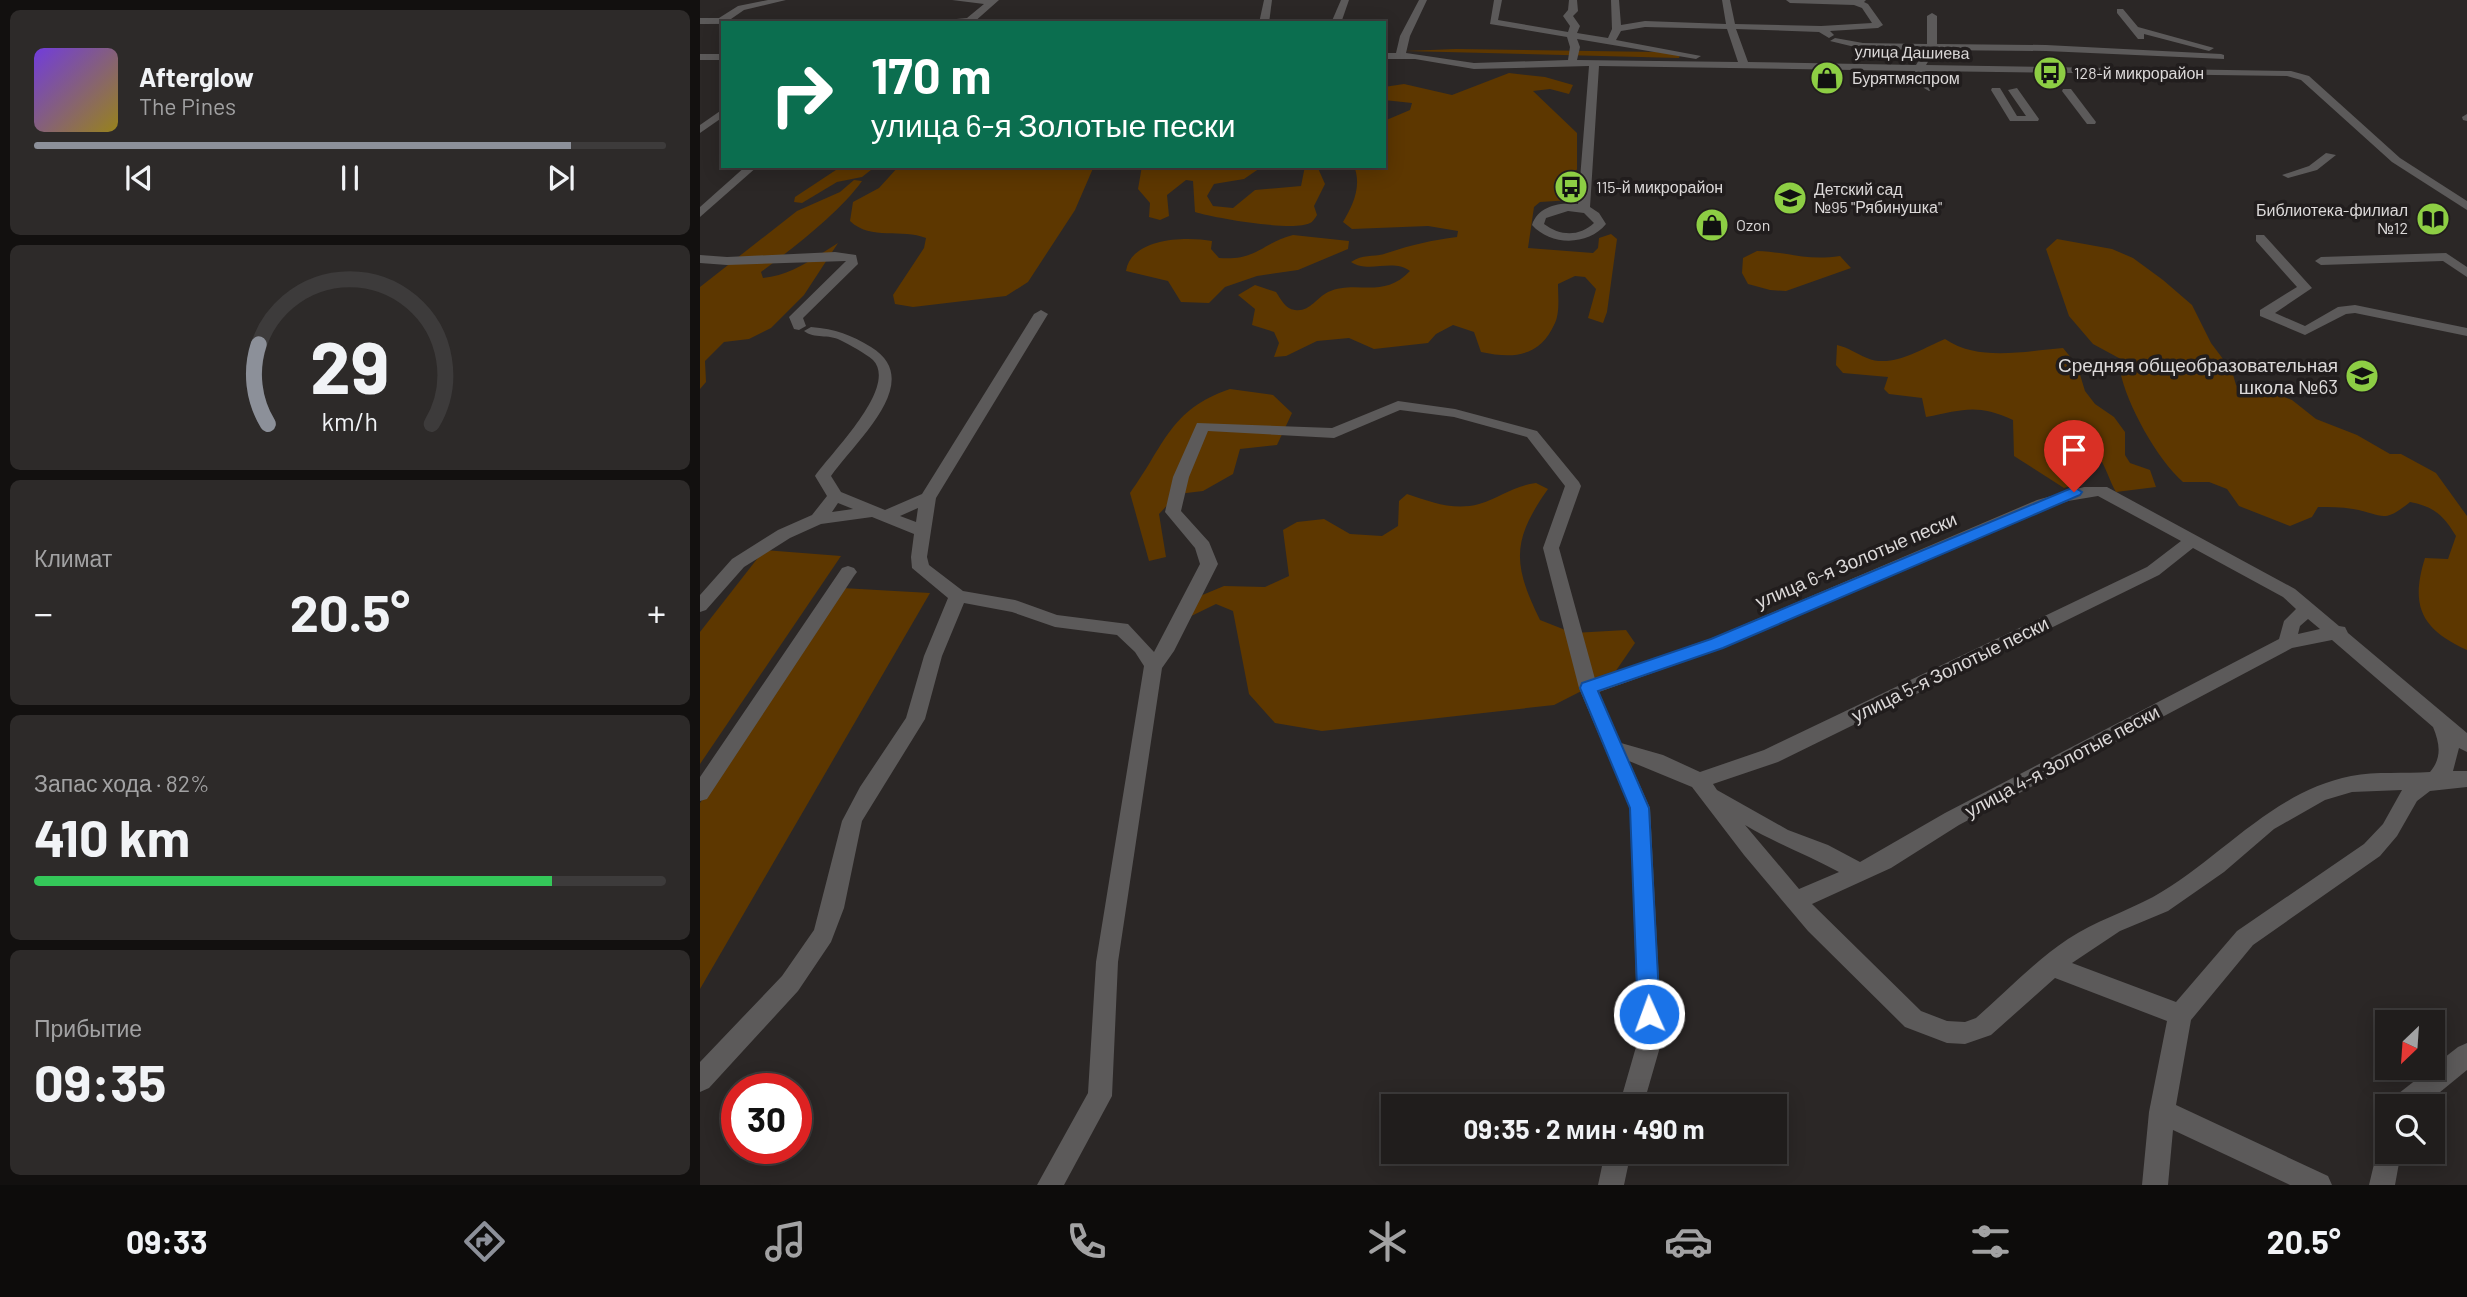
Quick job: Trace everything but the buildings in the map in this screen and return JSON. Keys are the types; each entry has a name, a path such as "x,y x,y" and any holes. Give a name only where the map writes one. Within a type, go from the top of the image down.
{"street":[{"path":"700,21 756,21 783,0"},
{"path":"721,21 741,8 783,0"},
{"path":"956,0 994,1"},
{"path":"1264,21 1268,0"},
{"path":"1337,21 1345,0"},
{"path":"1416,64 1401,56 1397,42 1415,21 1423,0"},
{"path":"1498,0 1493,22 1744,65 1725,3"},
{"path":"1573,0 1573,11 1569,16 1574,26 1571,35 1575,47 1572,62 1636,61"},
{"path":"1610,42 1617,29 1615,0"},
{"path":"1617,29 1645,24 1821,29 1878,25 1859,1 1790,0"},
{"path":"970,21 994,1"},
{"path":"2120,11 2157,54 2165,71"},
{"path":"1928,88 1919,68 1933,47 1936,31 1933,16"},
{"path":"1821,29 1835,41 1863,46 2221,57"},
{"path":"2134,29 2216,49 2234,72"},
{"path":"1835,41 1835,55 1845,67"},
{"name":"улица Дашиева","path":"1386,56 1474,66 1572,62 2287,73 2305,78 2404,166 2467,206"},
{"path":"1386,62 1401,56"},
{"path":"702,58 721,57"},
{"path":"1584,208 1594,64"},
{"path":"1996,90 2014,119 2034,119 2013,90"},
{"path":"2067,91 2091,122"},
{"path":"700,130 721,114"},
{"path":"2288,175 2313,167 2330,155"},
{"path":"700,213 751,168"},
{"path":"2260,238 2305,288 2265,313 2305,331 2343,310 2355,309 2467,332"},
{"path":"700,259 727,261 835,256 852,258 852,264 796,317 805,329 841,335 857,346 873,352 888,376 887,388 878,406 832,459 823,476 835,496 922,531"},
{"path":"2321,261 2446,257 2467,274"},
{"path":"1041,314 928,498 919,557 921,568 958,596 1015,606 1055,621 1122,629 1141,647 1153,666"},
{"path":"1050,1185 1100,1096 1107,962 1153,666 1165,651 1209,564 1203,546 1173,512 1181,477 1202,426 1334,433 1398,405 1455,413 1532,434 1573,486 1552,548 1588,688 1640,808 1650,1040 1634,1094"},
{"name":"улица 6-я Золотые пески","path":"1588,688 1717,643 2074,492 2101,491 2192,541"},
{"path":"818,519 835,496"},
{"path":"700,606 738,563 784,534 818,519 852,513 882,514 928,498"},
{"path":"2192,541 2271,582 2311,609 2467,744"},
{"name":"улица 5-я Золотые пески","path":"1704,788 2141,577 2168,561 2192,541"},
{"path":"700,793 848,572"},
{"path":"700,1080 782,997 818,946 836,898 847,835 878,777 912,725 925,695 930,666 943,629 958,596"},
{"path":"2288,642 2288,628 2293,620 2311,609"},
{"name":"улица 4-я Золотые пески","path":"1797,900 1896,854 1964,813 2288,642 2339,632"},
{"path":"2155,1185 2162,1112 2179,1015 2245,938 2372,850 2390,830 2410,795 2423,785 2435,781 2444,771 2449,757 2449,742 2441,723"},
{"path":"1614,748 1656,761 1781,836 1820,850 1859,872"},
{"path":"1704,788 1751,849 1827,936 1913,1019 1947,1032 1965,1033 1983,1027 2051,966 2097,932 2160,904 2216,866 2267,823 2319,794 2352,784 2467,779"},
{"path":"2051,966 2179,1015"},
{"path":"2418,1094 2467,1055"},
{"path":"2162,1112 2319,1185"},
{"path":"1611,1185 1615,1164"},
{"path":"2382,1185 2386,1164"}],"shaded area":[{"path":"1456,49 1658,52 1680,55 1679,58 1405,51"},
{"path":"1509,73 1545,77 1573,85 1569,94 1550,89 1533,91 1577,133 1577,169 1568,188 1572,200 1540,202 1534,207 1528,248 1593,253 1598,248 1599,238 1611,234 1617,239 1607,312 1603,323 1588,318 1596,289 1585,277 1575,276 1558,284 1558,314 1555,323 1542,343 1525,353 1504,355 1481,352 1474,332 1453,325 1436,334 1428,343 1374,349 1349,338 1317,341 1286,356 1274,357 1279,343 1274,332 1252,325 1255,309 1238,295 1255,285 1276,292 1289,308 1305,309 1328,292 1349,287 1390,285 1410,271 1396,266 1365,267 1351,262 1356,259 1457,237 1458,231 1428,226 1352,229 1343,222 1357,188 1355,168 1386,168 1386,120 1410,110 1412,103 1386,100 1386,87 1404,84 1452,95"},
{"path":"839,168 873,168 862,177 837,182 802,203 794,202 795,197"},
{"path":"897,168 1093,168 1075,210 1028,282 1006,296 913,307 895,304 893,295 924,248 926,238 867,231 850,221 853,202 879,188"},
{"path":"1142,168 1260,168 1244,179 1214,184 1207,196 1213,206 1233,208 1255,190 1301,186 1305,168 1318,168 1325,184 1314,206 1317,215 1311,222 1288,226 1219,218 1195,212 1193,181 1186,180 1167,195 1169,216 1160,220 1149,217 1150,203 1138,189"},
{"path":"854,180 862,181 829,217 761,272 763,278 784,273 838,243 804,295 771,328 749,339 724,342 705,361 706,382 700,389 700,287 797,211 840,192"},
{"path":"1293,235 1349,241 1348,249 1298,270 1257,276 1225,287 1209,303 1181,302 1168,281 1126,271 1130,260 1138,252 1161,242 1188,239 1212,241 1211,249 1219,258 1232,258 1251,254"},
{"path":"2057,239 2112,249 2133,258 2163,280 2192,305 2211,343 2232,371 2236,385 2246,392 2276,394 2292,400 2316,419 2357,435 2390,454 2401,454 2436,473 2467,516 2467,650 2439,634 2423,614 2420,603 2419,590 2425,558 2448,559 2456,536 2442,517 2432,509 2410,502 2388,516 2382,516 2349,508 2318,507 2312,517 2290,526 2239,506 2227,489 2209,482 2183,482 2173,472 2153,446 2129,399 2120,371 2128,363 2093,344 2069,316 2046,249"},
{"path":"1757,251 1807,257 1840,256 1851,268 1786,291 1770,290 1748,284 1742,273 1743,258"},
{"path":"1945,339 1972,351 1987,353 2063,348 2077,365 2085,391 2095,404 2114,417 2125,432 2125,455 2130,463 2150,470 2156,487 2116,492 2097,455 2074,443 2081,467 2077,484 2064,488 2014,456 2013,420 1979,410 1960,410 1926,417 1922,398 1889,394 1884,389 1888,377 1843,373 1836,365 1837,345 1867,358 1887,361 1907,356"},
{"path":"1230,389 1273,395 1292,413 1277,445 1240,449 1233,474 1203,491 1178,494 1159,514 1166,557 1149,561 1130,493 1181,418 1194,407"},
{"path":"1536,483 1548,489 1527,524 1520,553 1525,584 1540,620 1573,633 1626,630 1635,643 1613,675 1554,705 1322,731 1275,723 1249,694 1233,611 1216,604 1181,621 1200,596 1224,586 1265,587 1289,576 1283,530 1297,522 1324,519 1350,534 1382,536 1398,526 1399,501 1407,494 1443,505 1461,507"},
{"path":"764,550 841,556 700,764 700,632"},
{"path":"842,588 930,593 700,989 700,803"}],"place":[{"name":"128-й микрорайон","path":"2050,73"},
{"name":"Бурятмяспром","path":"1827,78"},
{"name":"115-й микрорайон","path":"1571,187"},
{"name":"Детский сад №95 \"Рябинушка\"","path":"1790,198"},
{"name":"Библиотека-филиал №12","path":"2433,219"},
{"name":"Ozon","path":"1712,225"},
{"name":"Средняя общеобразовательная школа №63","path":"2362,376"}],"route":[{"path":"1649,1014 1640,808 1588,688 1695,652 2074,492"}]}
